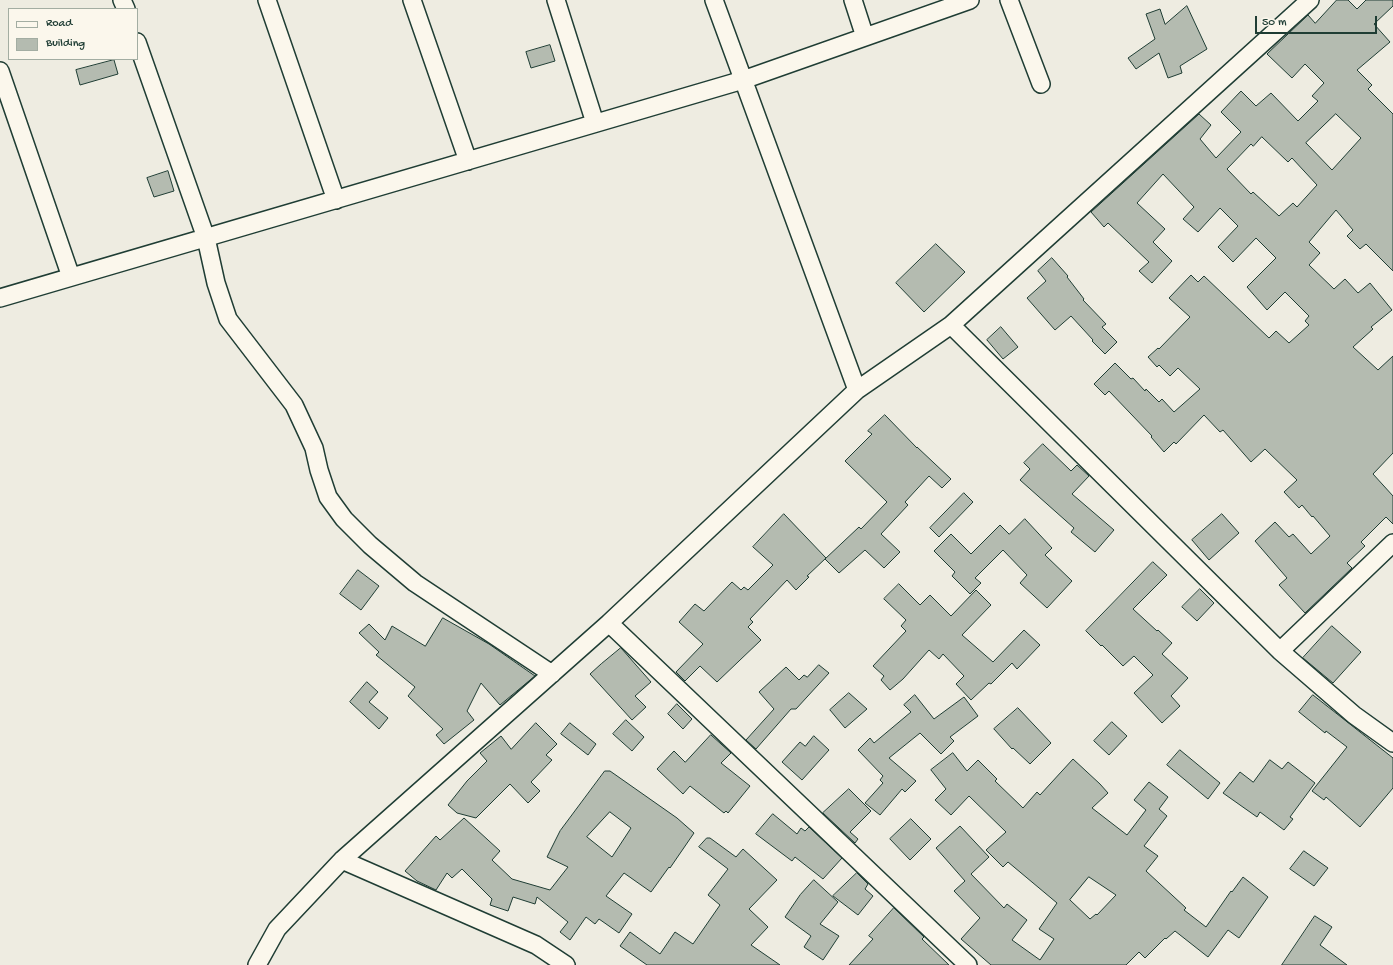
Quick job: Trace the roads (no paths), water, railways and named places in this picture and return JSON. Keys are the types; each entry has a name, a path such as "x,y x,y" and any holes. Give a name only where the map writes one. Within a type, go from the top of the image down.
{"street":[{"path":"268,0 336,200"},
{"path":"412,0 468,161"},
{"path":"556,0 595,123"},
{"path":"714,0 857,390"},
{"path":"853,0 865,37"},
{"path":"0,298 743,80 970,0"},
{"path":"1009,0 1041,84"},
{"path":"258,965 277,930 342,860 609,623 857,390 951,325 1310,0"},
{"path":"138,45 206,238 216,283 228,319 294,405 314,448 319,470 328,497 344,519 370,545 415,583 552,674"},
{"path":"0,71 71,277"},
{"path":"951,325 1280,651 1354,715 1393,743"},
{"path":"1280,651 1393,543"},
{"path":"609,623 968,965"},
{"path":"342,860 536,945 566,965"}]}
